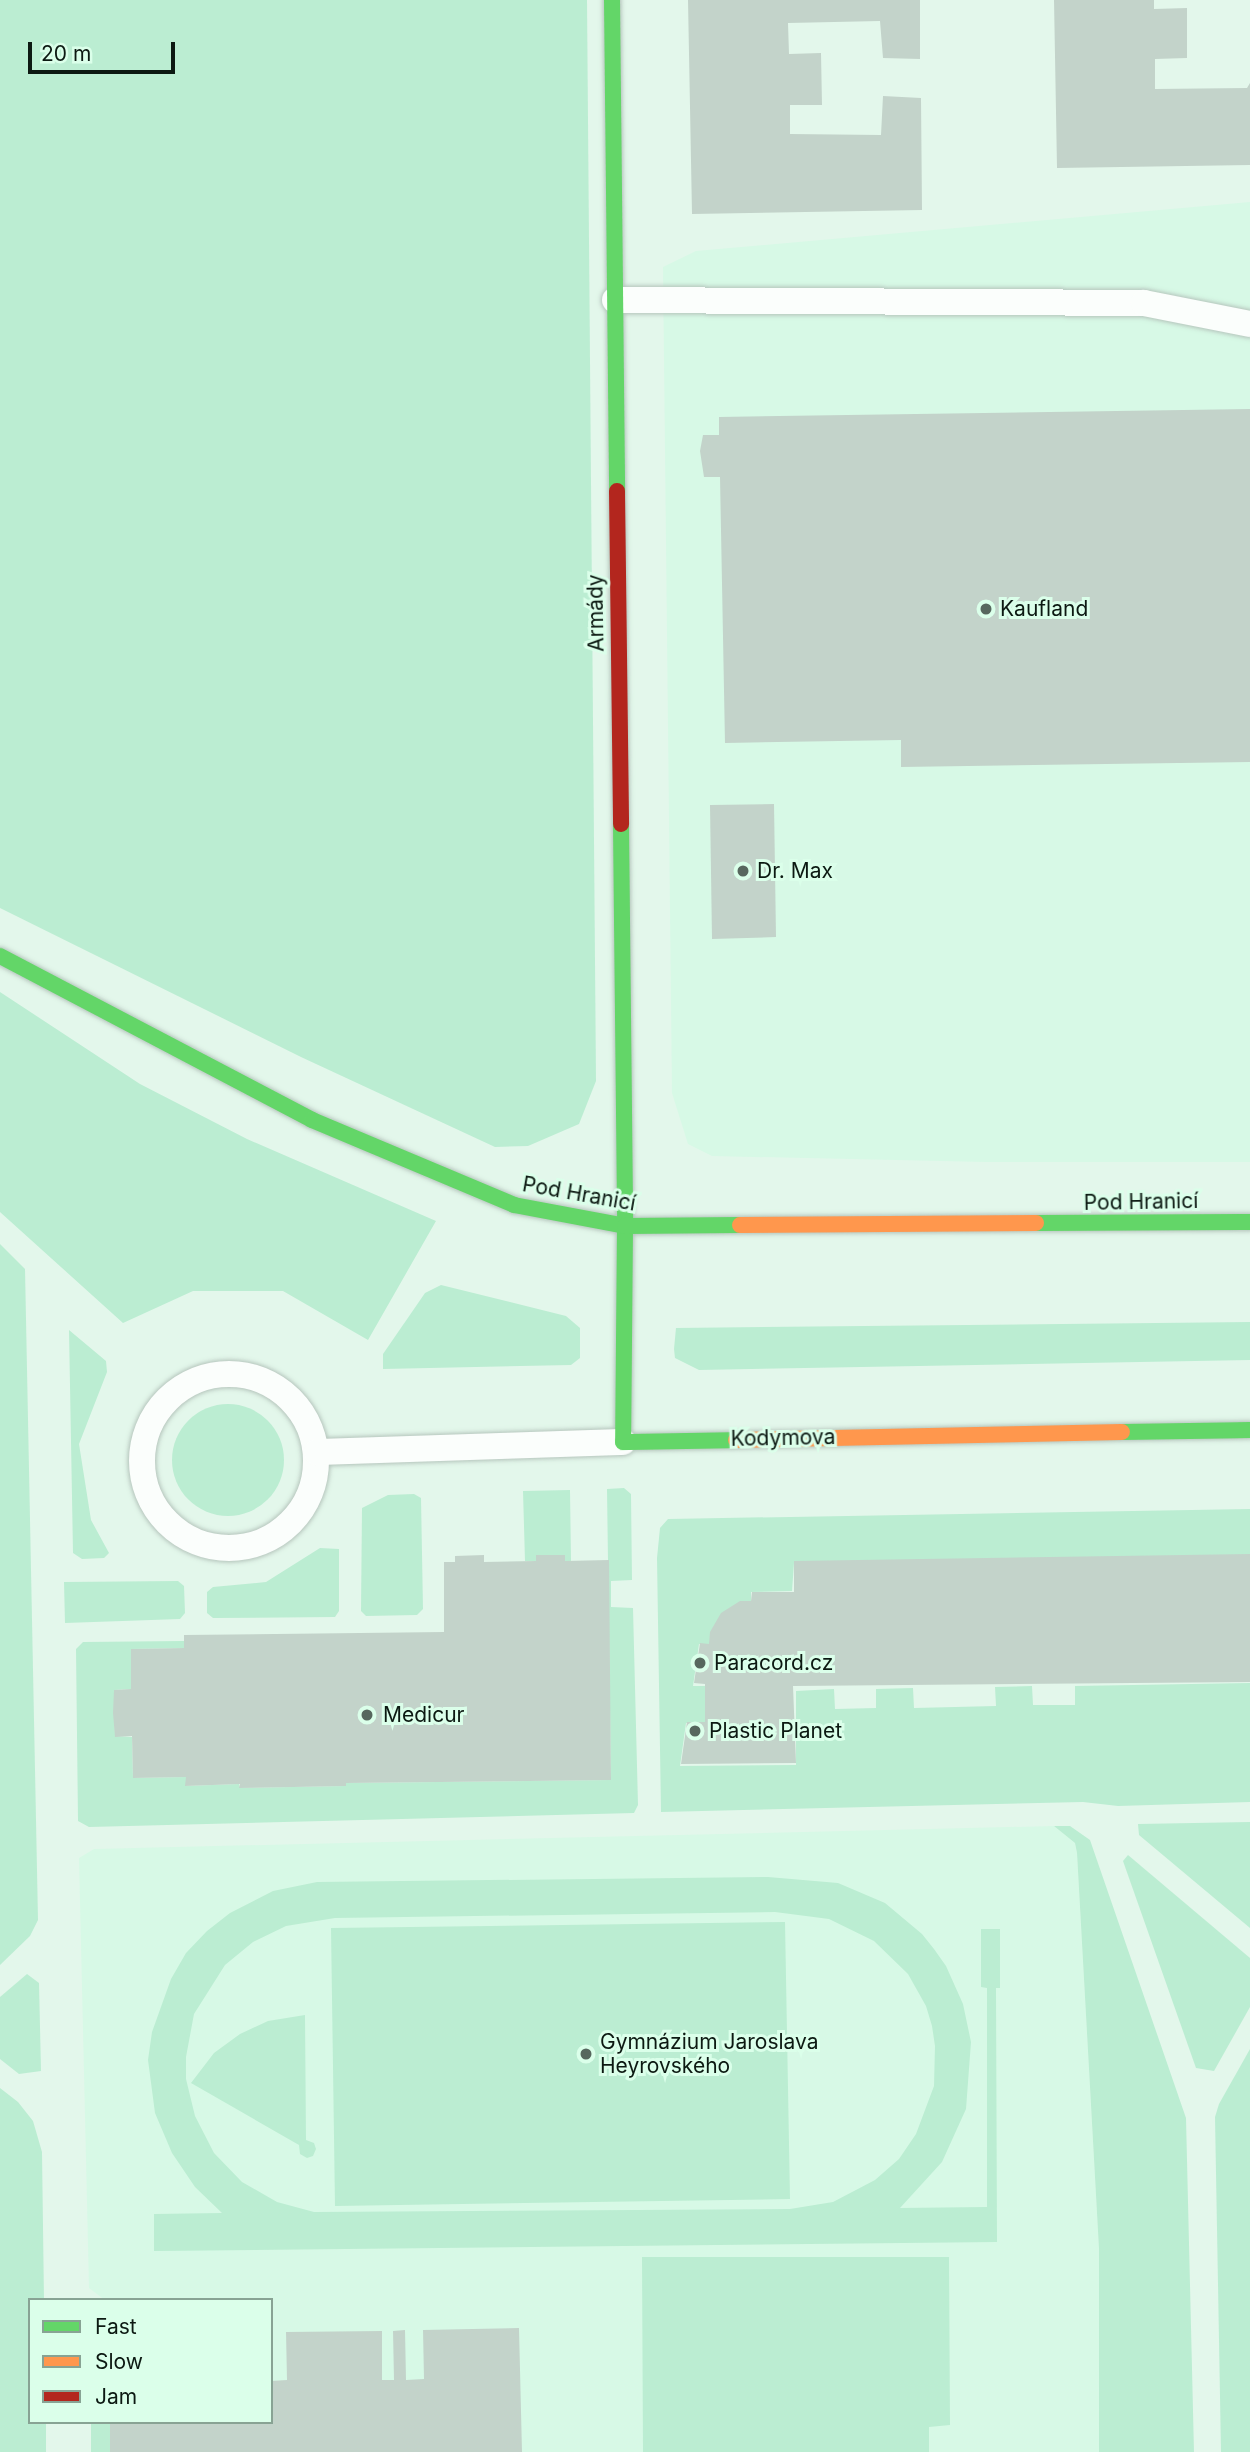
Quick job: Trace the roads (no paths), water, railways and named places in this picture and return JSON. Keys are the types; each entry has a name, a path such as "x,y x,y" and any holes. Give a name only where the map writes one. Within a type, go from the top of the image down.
{"street":[{"name":"Armády","path":"612,0 625,1226 623,1442"},
{"name":"Pod Hranicí","path":"0,956 312,1120 450,1181 514,1205 625,1226 1250,1222"},
{"name":"Kodymova","path":"623,1442 1250,1430"}],"lane":[{"path":"615,300 1144,303 1250,324"},
{"path":"235,1373 265,1380 291,1398 308,1423 317,1452 315,1480 304,1505 288,1527 265,1542 237,1548 211,1547 185,1537 163,1520 149,1497 141,1470 143,1439 156,1411 177,1390 205,1376 235,1373"},
{"name":"Kodymova","path":"317,1452 623,1442"}],"place":[{"name":"Kaufland","path":"986,609"},
{"name":"Dr. Max","path":"743,871"},
{"name":"Paracord.cz","path":"700,1663"},
{"name":"Medicur","path":"367,1715"},
{"name":"Plastic Planet","path":"695,1731"},
{"name":"Gymnázium Jaroslava Heyrovského","path":"586,2054"}]}
